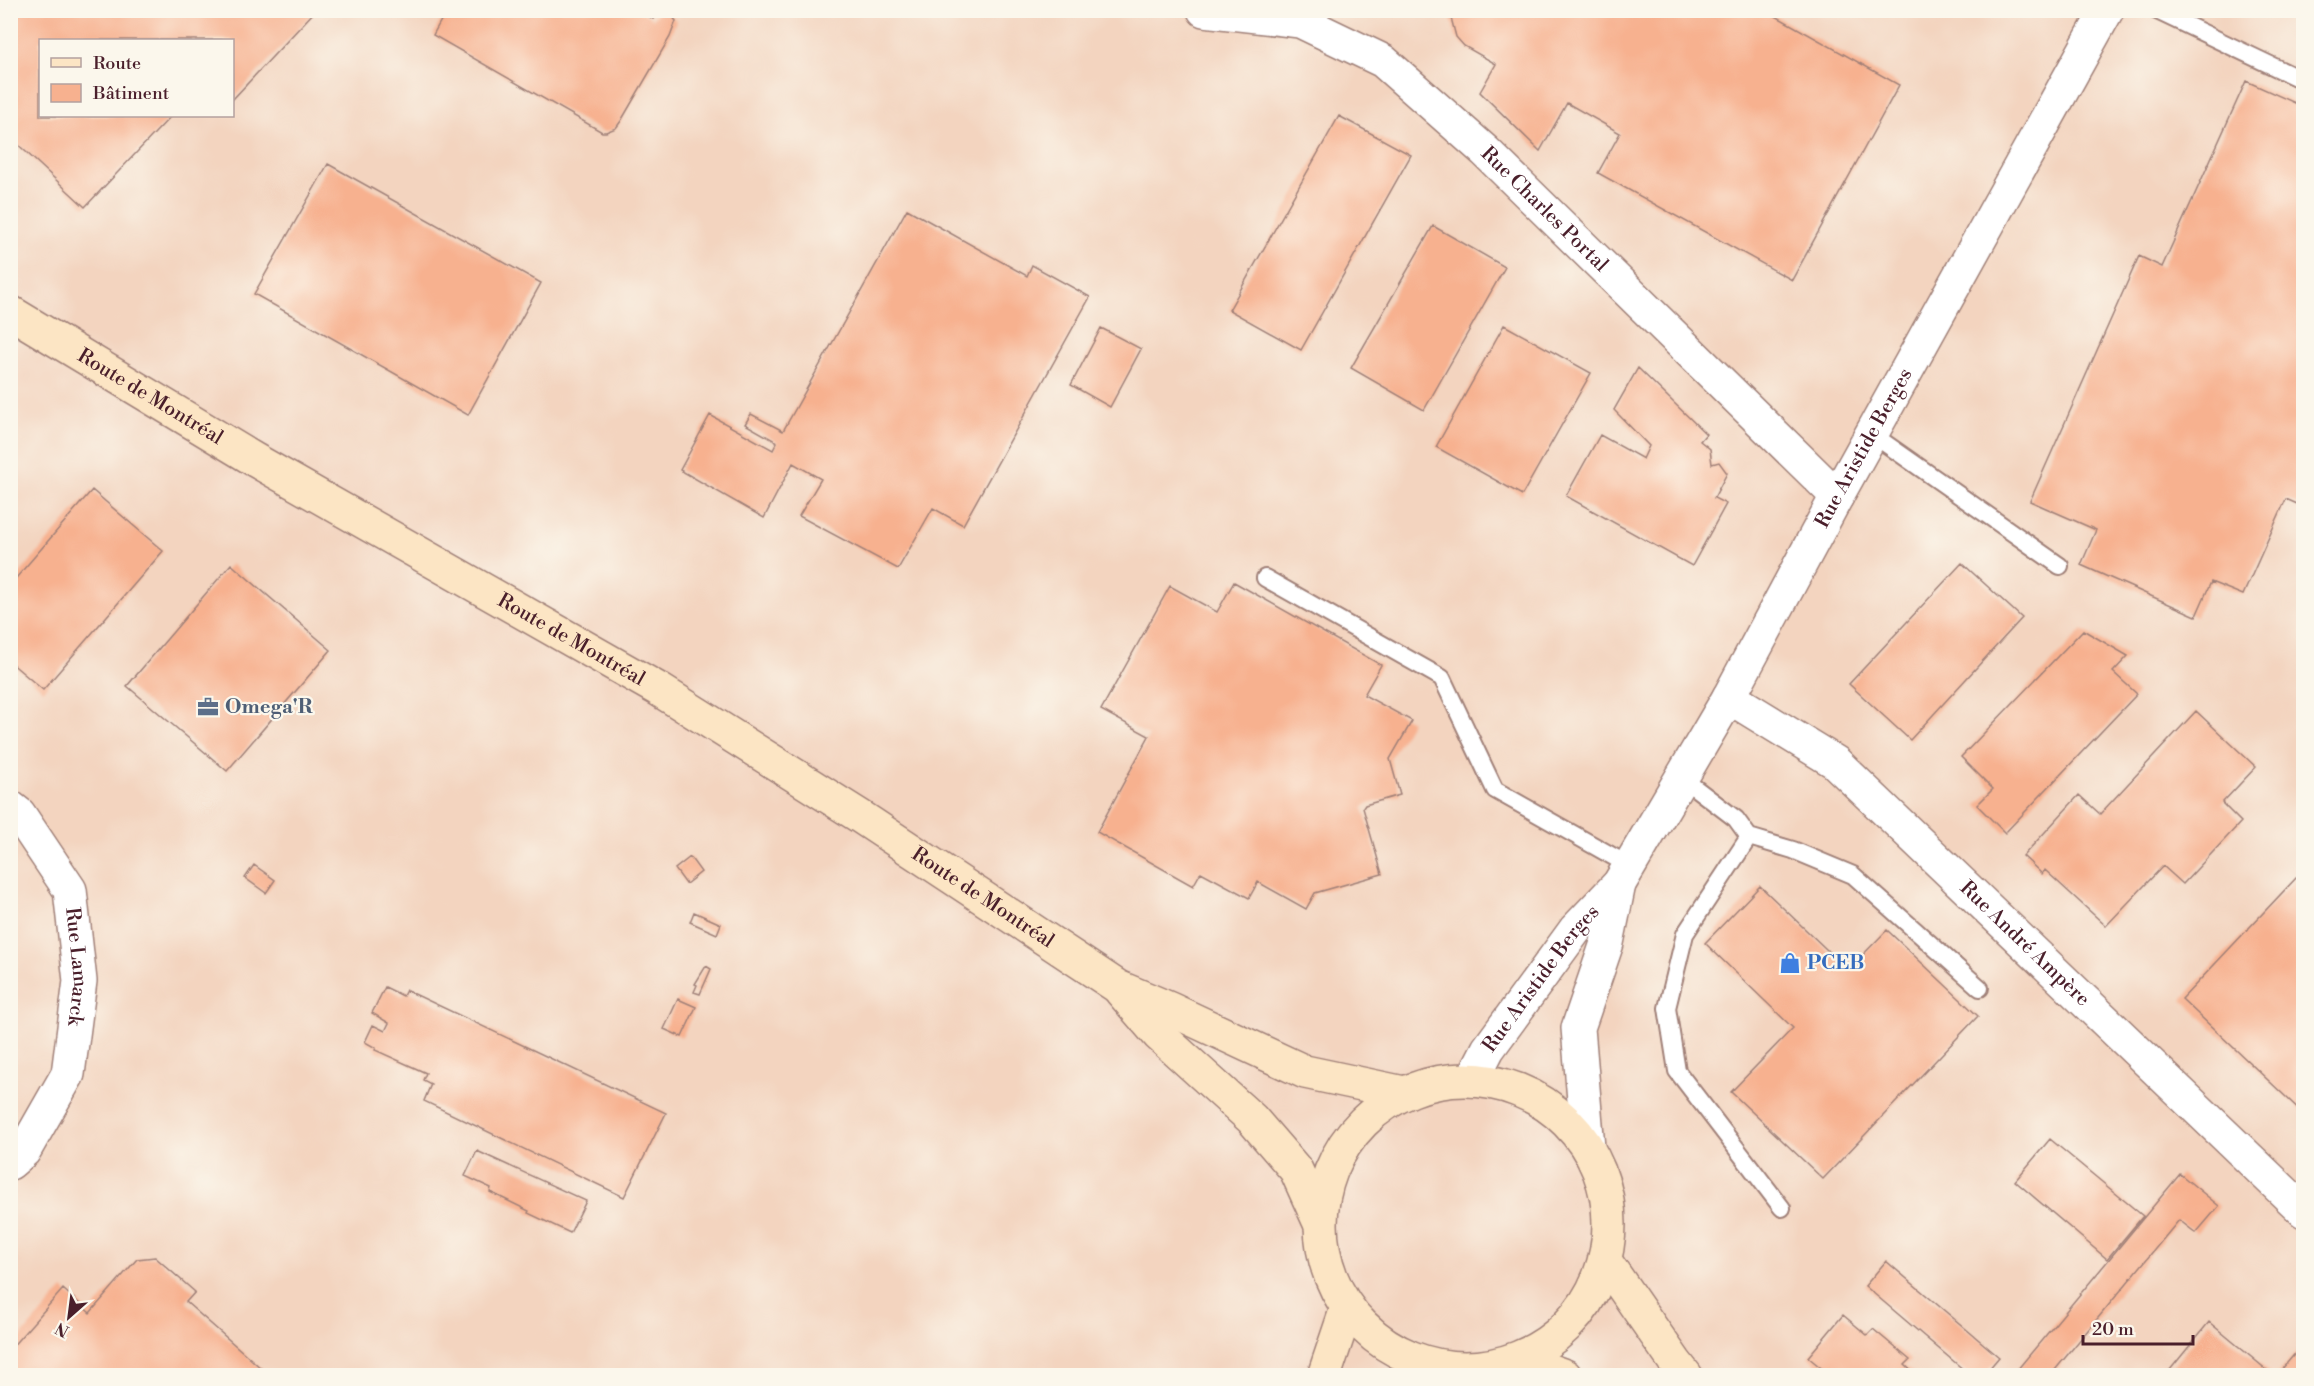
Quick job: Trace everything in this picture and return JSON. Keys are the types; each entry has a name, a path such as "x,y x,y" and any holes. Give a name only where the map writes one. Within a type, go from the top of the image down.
{"main road":[{"name":"Route de Montréal","path":"10,312 255,460 658,689 861,817 1118,987 1305,1072 1404,1093"},
{"name":"Route de Montréal","path":"1118,987 1159,1035 1252,1119 1296,1170 1320,1223"},
{"path":"1472,1080 1515,1089 1557,1112 1588,1148 1604,1184 1610,1222 1605,1261 1587,1302 1557,1336 1518,1359 1489,1367 1451,1372 1416,1360 1378,1340 1347,1308 1327,1268 1320,1223 1330,1170 1360,1124 1404,1093 1436,1083 1472,1080"},
{"path":"1605,1261 1686,1376"},
{"path":"1324,1376 1347,1308"},
{"path":"1518,1359 1565,1376"}],"street":[{"name":"Rue Charles Portal","path":"1203,10 1300,21 1383,61 1485,151 1837,496"},
{"name":"Rue Aristide Berges","path":"1472,1080 1488,1049 1575,930 1625,875 1729,697 1837,496 2106,10"},
{"name":"Rue André Ampère","path":"1729,697 1835,762 2304,1211"},
{"name":"Rue Lamarck","path":"10,807 19,814 70,890 80,981 68,1074 24,1151 10,1163"},
{"name":"Rue Aristide Berges","path":"1588,1148 1578,1028 1607,943 1625,875"}],"lane":[{"path":"2156,10 2304,81"},
{"path":"1872,434 2060,566"},
{"path":"1265,578 1442,678 1495,790 1625,875"},
{"path":"1682,778 1736,819 1749,837 1793,850 1853,875 1980,988"},
{"path":"1749,837 1685,934 1667,1008 1677,1071 1782,1208"}],"shaded area":[{"path":"11,11 2303,11 2303,1375 11,1375"}],"building":[{"path":"10,10 316,10 234,98 234,39 39,39 39,117 170,117 85,207 10,137"},
{"path":"440,10 639,10 653,19 658,12 663,11 669,12 676,21 670,37 621,121 616,128 602,132 433,35 445,13"},
{"path":"1449,10 1765,10 1899,85 1792,280 1598,173 1620,133 1567,103 1540,151 1480,92 1496,64 1464,46 1456,37"},
{"path":"2246,81 2304,107 2304,507 2286,499 2243,595 2211,582 2196,616 2081,565 2096,530 2030,501 2139,256 2162,267"},
{"path":"1339,116 1411,155 1301,350 1229,310"},
{"path":"328,164 541,283 468,415 254,294"},
{"path":"907,209 1027,276 1032,265 1090,297 963,525 933,508 898,569 799,516 821,479 793,463 764,518 680,470 710,415 773,450 777,442 745,424 751,414 783,431"},
{"path":"1433,226 1505,267 1424,410 1351,368"},
{"path":"1504,325 1591,373 1522,495 1436,447"},
{"path":"1101,328 1141,349 1110,407 1071,385"},
{"path":"1638,368 1706,434 1700,441 1710,449 1712,464 1719,462 1727,473 1714,498 1726,504 1692,566 1566,496 1600,435 1643,459 1649,446 1614,410"},
{"path":"92,490 163,551 43,690 10,662 10,585"},
{"path":"1962,563 2022,618 1910,740 1849,684"},
{"path":"231,564 331,650 227,771 127,686"},
{"path":"1234,582 1381,665 1364,695 1412,721 1390,759 1400,795 1365,805 1363,808 1382,874 1315,893 1306,909 1258,882 1249,898 1201,872 1193,886 1097,832 1149,736 1101,710 1170,586 1217,612"},
{"path":"2083,630 2128,656 2113,672 2137,694 2005,833 1977,805 1993,789 1961,757"},
{"path":"2196,711 2256,767 2222,803 2241,822 2183,884 2163,866 2106,926 2045,870 2042,874 2023,856 2079,795 2100,814"},
{"path":"690,857 701,872 686,884 675,869"},
{"path":"254,865 275,880 266,893 245,878"},
{"path":"2297,877 2304,883 2304,1114 2182,999"},
{"path":"1760,886 1848,970 1887,930 1978,1016 1823,1179 1731,1092 1793,1028 1705,943"},
{"path":"694,912 721,924 717,934 690,922"},
{"path":"706,966 711,969 700,994 694,992 697,985 695,984"},
{"path":"385,987 403,996 406,990 666,1113 624,1197 424,1101 431,1084 423,1080 426,1073 375,1050 376,1048 365,1042 373,1025 385,1031 389,1023 372,1013"},
{"path":"678,999 696,1007 682,1037 664,1029"},
{"path":"2050,1139 2143,1216 2107,1259 2015,1181"},
{"path":"477,1151 586,1201 570,1233 528,1213 529,1211 490,1192 491,1188 465,1176"},
{"path":"2180,1174 2219,1206 2196,1233 2179,1220 2050,1376 2012,1376"},
{"path":"155,1257 195,1292 186,1302 270,1376 10,1376 10,1349 63,1289 90,1313 137,1259"},
{"path":"1886,1261 1999,1357 1983,1376 1971,1376 1865,1286"},
{"path":"1843,1315 1867,1335 1873,1329 1910,1360 1905,1365 1917,1376 1831,1376 1808,1357"},
{"path":"2209,1322 2274,1376 2165,1376"},
{"path":"2304,1343 2304,1376 2276,1376"}],"place":[{"name":"Omega'R","path":"208,707"},
{"name":"PCEB","path":"1790,963"}]}
